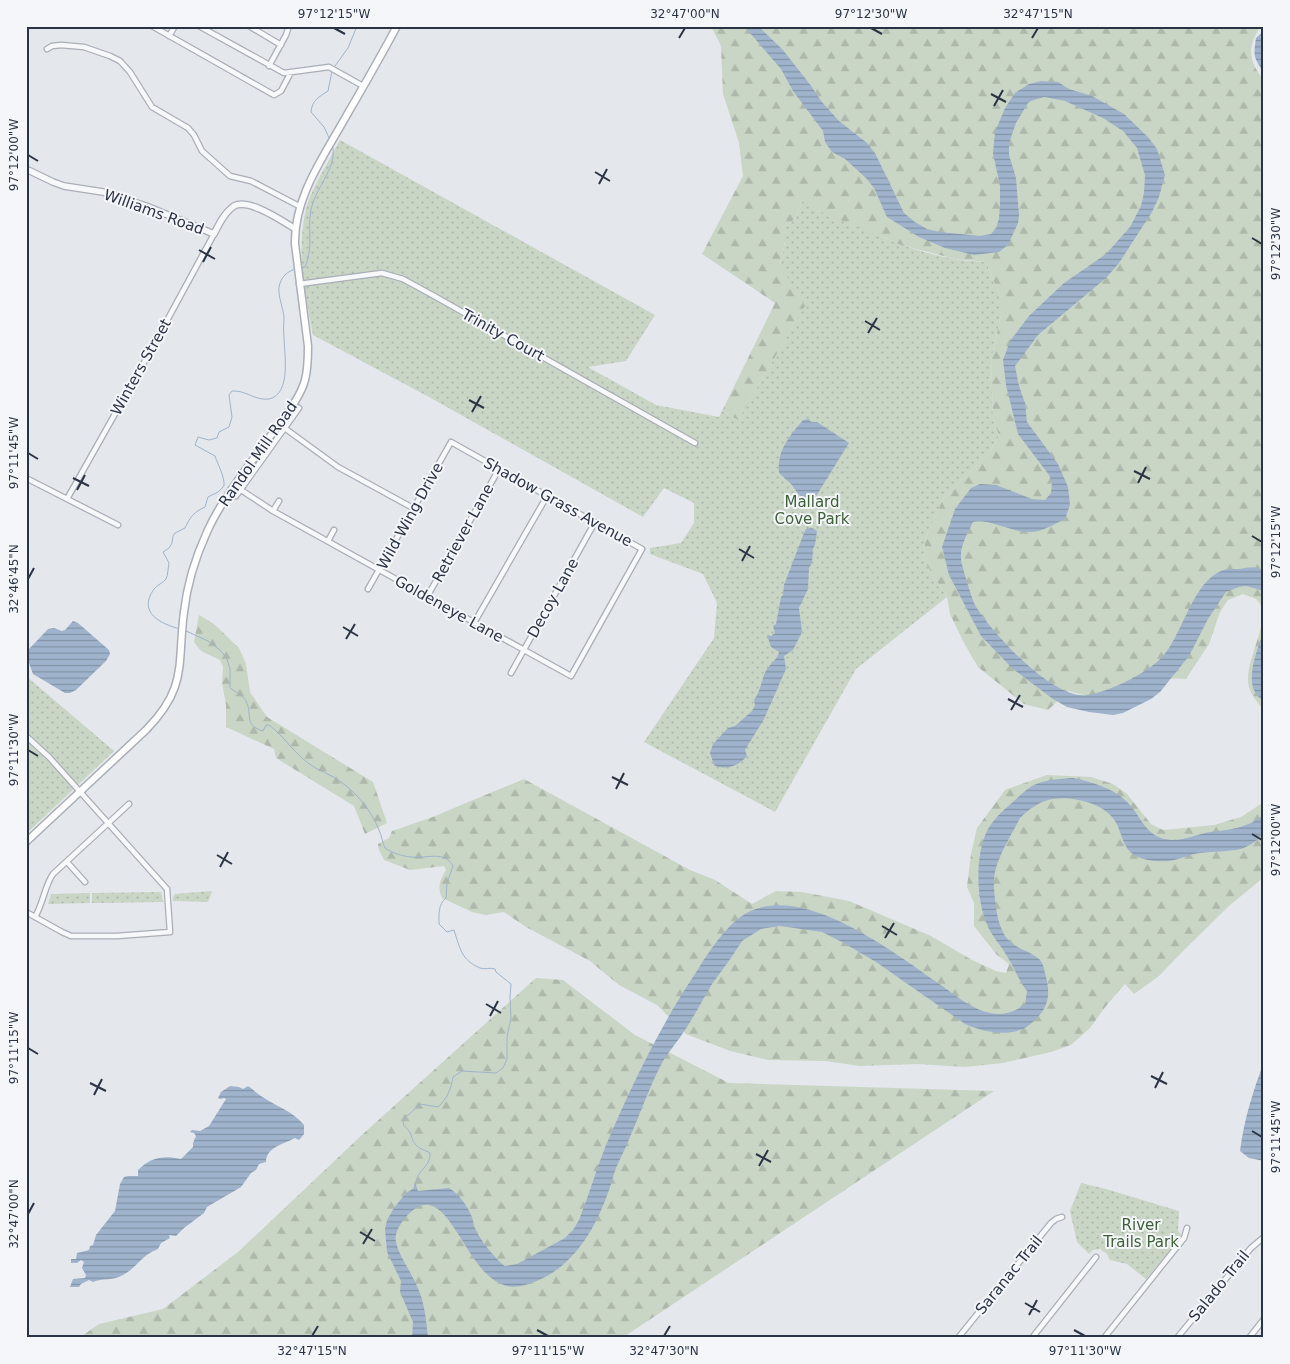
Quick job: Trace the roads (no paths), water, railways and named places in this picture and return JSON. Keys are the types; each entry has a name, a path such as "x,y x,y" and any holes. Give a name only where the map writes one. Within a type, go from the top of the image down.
{"main road":[{"name":"Randol Mill Road","path":"26,842 146,730 168,704 177,681 183,614 202,544 216,515 238,488 282,426 301,390 306,372 308,346 296,263 294,228 299,206 311,179 398,26"}],"street":[{"path":"152,26 274,95 281,92 291,72"},
{"path":"169,36 175,26"},
{"path":"199,26 284,73 329,68 363,86"},
{"path":"249,26 281,45"},
{"path":"269,66 289,26"},
{"path":"46,49 61,45 84,47 120,61 130,72 152,107 188,128 194,134 202,151 230,176 251,181 299,206"},
{"name":"Williams Road","path":"26,169 64,186 103,192 146,206 214,234 227,213 235,206 242,204 260,209 294,228"},
{"name":"Winters Street","path":"67,499 214,234"},
{"name":"Trinity Court","path":"299,284 373,274 392,275 436,297 695,443"},
{"name":"Randol Mill Road","path":"282,426 299,408"},
{"path":"282,426 338,467 413,508"},
{"name":"Wild Wing Drive","path":"368,590 451,442"},
{"name":"Shadow Grass Avenue","path":"451,442 642,549 571,676"},
{"name":"Retriever Lane","path":"427,597 499,469"},
{"path":"26,478 118,525"},
{"name":"Randol Mill Road","path":"236,496 238,488"},
{"name":"Goldeneye Lane","path":"238,488 273,511 571,676"},
{"path":"474,623 547,496"},
{"path":"273,511 279,501"},
{"name":"Decoy Lane","path":"511,673 595,522"},
{"path":"328,541 334,530"},
{"path":"26,736 49,757 168,889 170,932 117,936 71,936 26,912"},
{"path":"35,917 41,907 50,878 129,804"},
{"path":"67,862 85,882"},
{"name":"Saranac Trail","path":"958,1338 1051,1223 1062,1217"},
{"path":"1104,1338 1184,1238 1187,1228"},
{"name":"Salado Trail","path":"1177,1338 1251,1248 1264,1236"},
{"path":"1032,1338 1096,1257"},
{"path":"1249,1338 1264,1319"}],"water":[{"path":"744,26 758,26 783,50 821,101 839,121 867,143 875,153 904,213 927,229 980,236 991,234 996,229 999,218 1000,186 993,153 995,132 1005,108 1015,93 1029,84 1041,81 1058,82 1069,89 1092,96 1124,114 1148,137 1157,149 1165,175 1159,197 1152,212 1119,263 1106,278 1038,335 1015,366 1025,403 1027,422 1058,464 1068,487 1070,505 1065,519 1047,528 1033,532 1021,531 986,522 973,522 961,553 963,567 975,605 994,631 1024,662 1041,676 1057,687 1073,694 1087,695 1128,681 1148,669 1163,656 1177,634 1197,594 1215,574 1227,569 1252,567 1264,571 1264,591 1246,586 1226,592 1208,619 1189,656 1160,692 1151,699 1123,713 1113,715 1067,707 1053,699 1013,669 981,636 949,575 942,547 955,509 971,488 980,484 996,485 1032,499 1045,500 1051,493 1052,483 1049,475 1018,434 1006,385 1003,360 1010,341 1029,316 1064,283 1106,254 1130,227 1141,206 1144,193 1145,175 1137,148 1123,131 1103,118 1065,101 1044,97 1031,101 1016,123 1009,143 1009,155 1016,178 1019,215 1018,223 1008,245 999,252 974,255 945,248 919,237 887,217 874,188 845,159 832,152 825,142 823,131 793,91 781,69"},
{"path":"1264,31 1264,74 1256,60 1255,54 1256,38"},
{"path":"809,419 811,422 817,422 849,443 813,501 804,499 779,473 780,457 785,444 803,420"},
{"path":"812,528 817,531 812,563 809,568 808,589 799,608 802,632 793,650 784,656 786,669 764,719 745,750 747,756 732,766 718,767 714,765 710,753 713,744 728,728 735,726 752,711 755,705 754,700 759,692 765,673 778,655 779,652 771,647 767,635 771,636 775,633 773,626 776,624 784,585 804,533 806,529"},
{"path":"73,621 78,623 109,650 110,654 106,661 76,690 65,693 33,674 29,663 29,649 48,629 54,628 62,631"},
{"path":"1264,631 1264,702 1255,692 1252,676 1254,661"},
{"path":"1073,778 1087,781 1119,795 1131,806 1150,831 1163,839 1178,840 1238,827 1258,819 1264,814 1264,834 1250,845 1241,849 1205,852 1169,861 1153,861 1137,856 1130,851 1124,843 1115,821 1096,805 1061,798 1048,800 1027,812 1020,818 998,861 994,879 995,900 998,919 1005,936 1013,944 1039,959 1044,967 1048,997 1044,1009 1035,1020 1021,1030 1013,1032 988,1031 965,1024 876,962 822,932 780,926 761,929 742,941 663,1061 616,1168 596,1222 577,1250 566,1262 538,1280 521,1286 502,1284 485,1273 447,1219 435,1207 421,1206 405,1218 399,1226 396,1242 420,1292 428,1338 412,1338 413,1322 400,1292 401,1281 387,1252 385,1229 387,1220 394,1208 405,1194 414,1188 415,1182 418,1191 449,1188 465,1203 479,1236 505,1266 517,1264 565,1238 579,1220 606,1145 635,1080 657,1038 680,997 708,954 725,931 739,918 761,907 786,906 813,911 867,936 975,1008 990,1013 1005,1014 1025,1004 1027,991 991,932 983,912 978,875 981,850 988,829 994,821 1026,790 1035,784 1056,779"},
{"path":"1264,1062 1264,1161 1249,1158 1240,1151 1249,1106"},
{"path":"230,1086 243,1089 248,1086 266,1100 289,1112 304,1125 304,1134 299,1140 295,1138 272,1149 266,1162 259,1164 241,1187 207,1207 204,1213 176,1236 169,1235 170,1238 161,1243 158,1249 147,1255 128,1272 116,1278 93,1282 89,1280 79,1287 70,1287 73,1279 85,1278 86,1275 82,1268 84,1262 81,1260 77,1263 71,1263 71,1259 76,1259 77,1253 89,1250 90,1246 93,1245 96,1235 115,1211 120,1184 124,1177 138,1176 138,1170 148,1162 158,1158 181,1159 193,1147 196,1136 190,1132 192,1130 200,1131 209,1126 226,1099 218,1098 221,1092"}],"waterway":[{"path":"335,66 348,48 357,26"},
{"path":"330,140 324,127 311,112 314,102 328,91 332,71"},
{"path":"300,268 305,267 308,260 311,210 331,164 333,148"},
{"path":"180,629 159,620 150,611 148,605 149,597 154,589 167,577 169,563 163,552 169,548 173,536 185,528 195,513 205,507 208,497 218,492 224,486 215,456 195,445 198,437 209,440 217,438 219,432 229,427 232,417 229,395 232,391 269,399 276,396 281,389 284,381 285,362 284,317 279,287 285,275 296,269"},
{"path":"184,630 208,641 220,650 227,659 230,669 230,688 245,699 253,726 263,731 266,725 269,725 303,759 337,779 358,797 376,823 385,848 404,856 435,856 450,861 453,866 447,883 446,898 440,906 439,924 447,932 454,930 462,953 469,961 480,968 495,969 496,972 511,984 511,1018 507,1037 507,1059 503,1068 496,1073 462,1071 453,1077 448,1094 438,1107 420,1104 403,1121 415,1144 430,1153 429,1160 418,1176 414,1189"}],"park label":[{"name":"Mallard Cove Park","path":"812,510"},
{"name":"River Trails Park","path":"1141,1234"}]}
